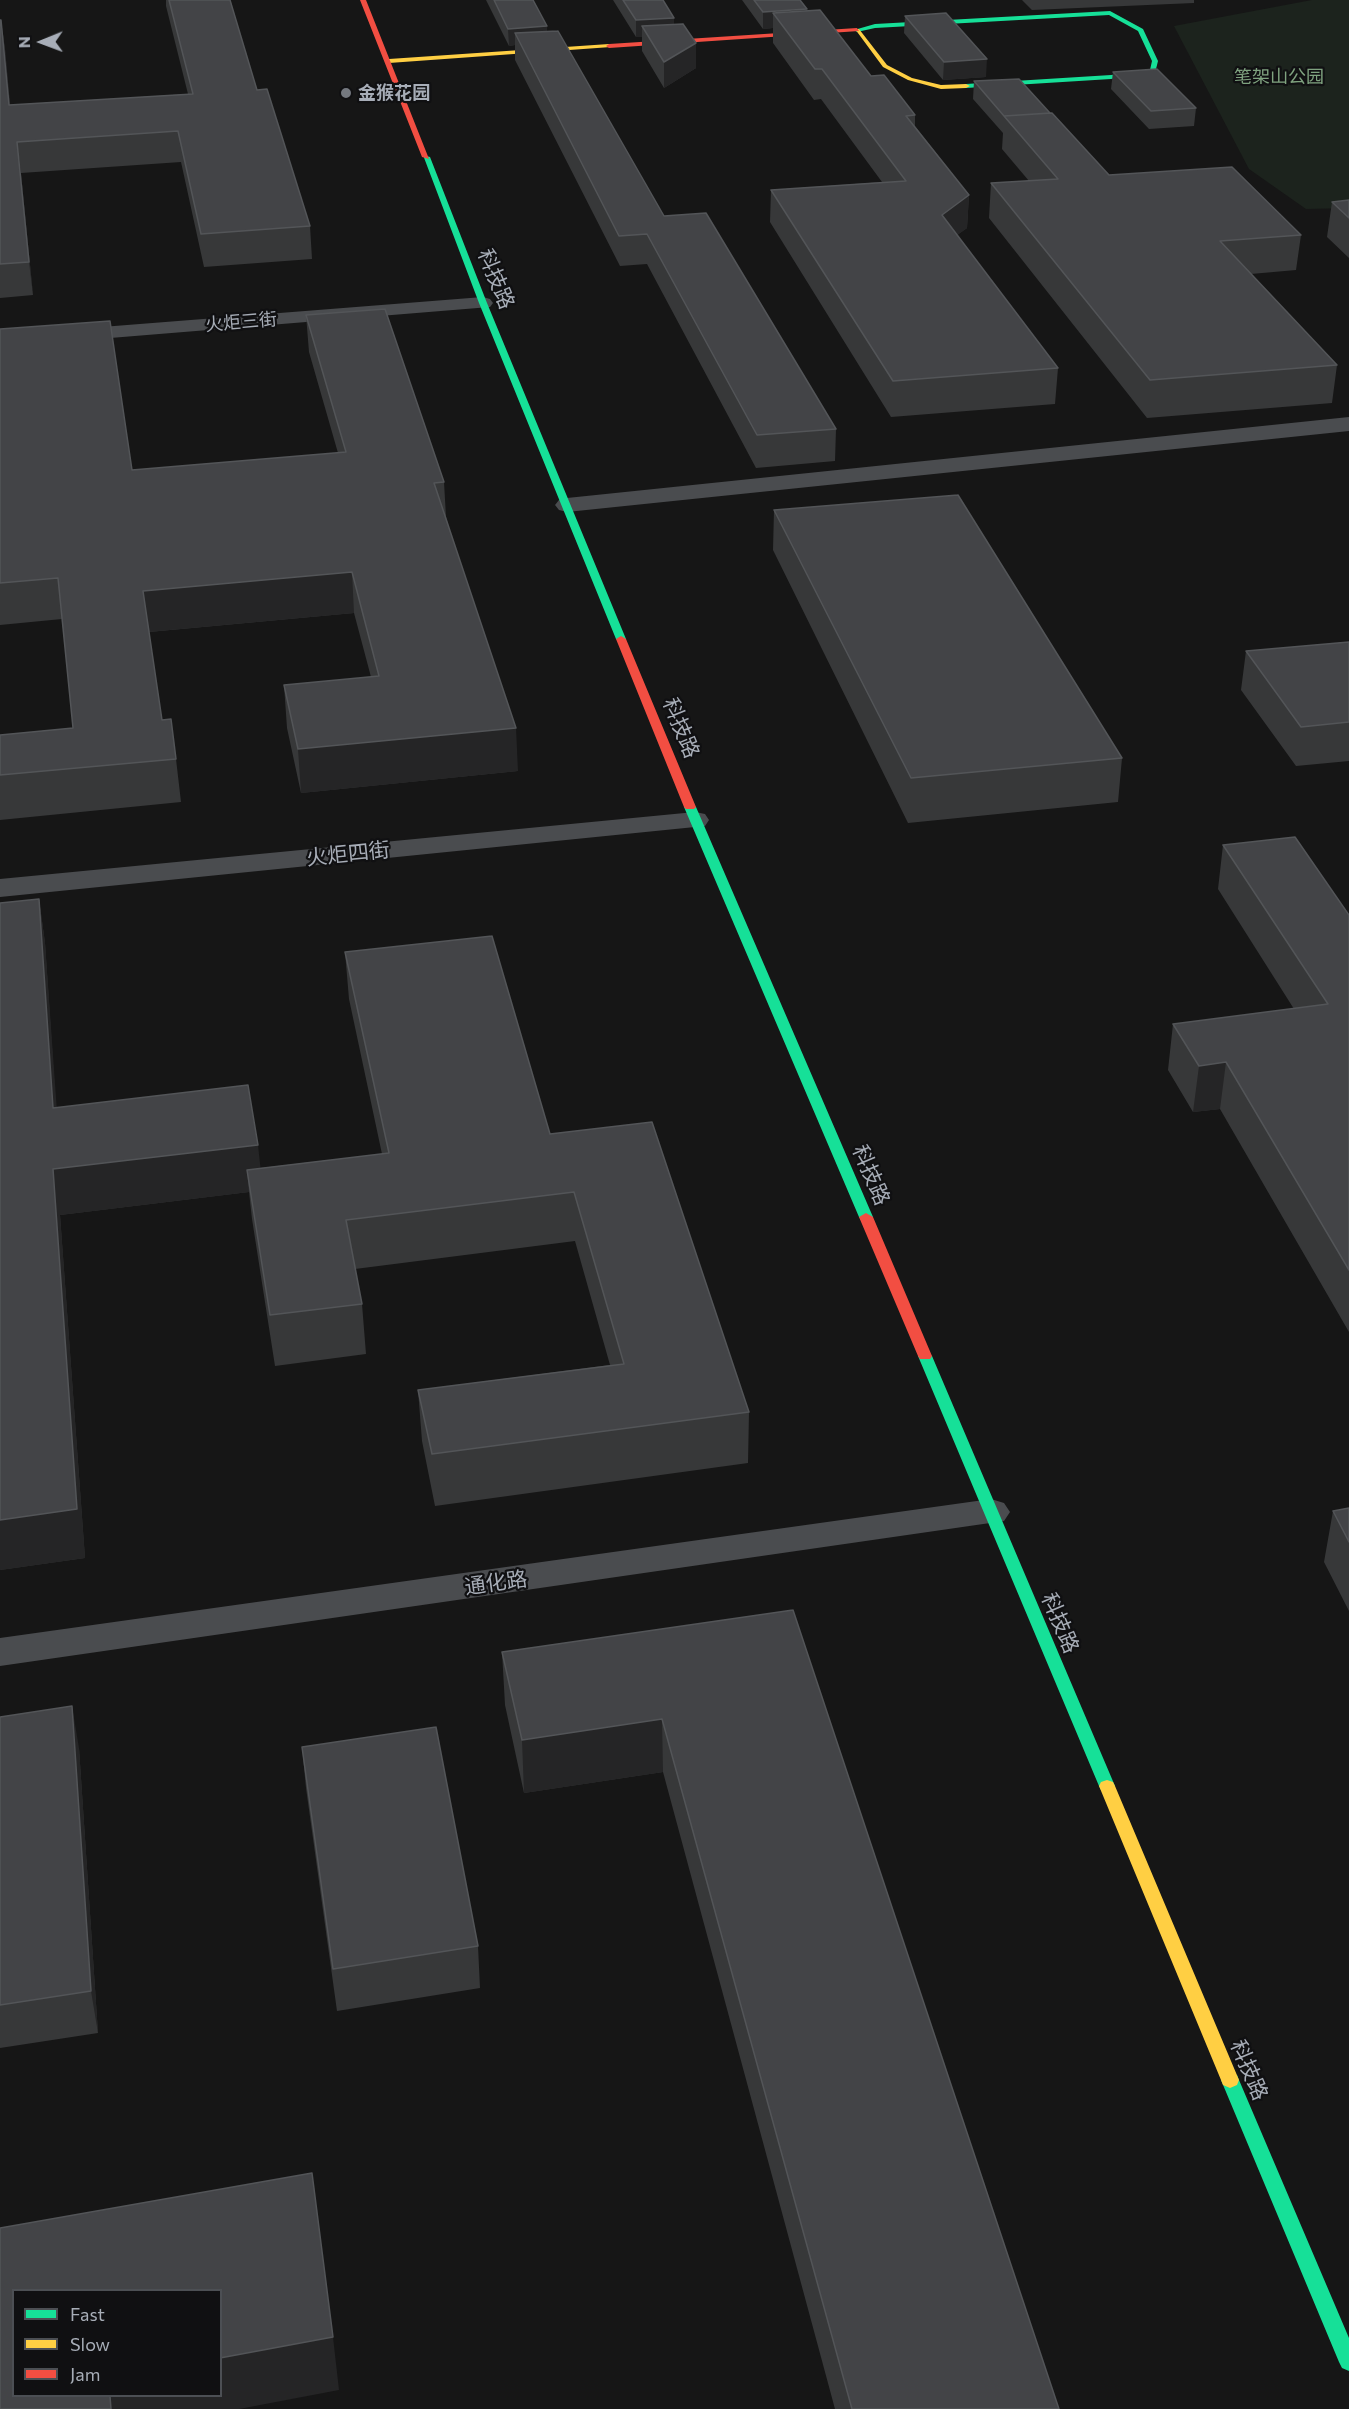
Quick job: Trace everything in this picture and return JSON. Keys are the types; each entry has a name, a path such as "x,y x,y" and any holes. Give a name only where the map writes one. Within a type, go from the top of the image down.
{"main road":[{"name":"科技路","path":"363,0 483,303 696,820 1349,2362"},
{"path":"389,61 857,30 875,26 1110,13 1141,30 1155,60 1153,72 1111,77 940,87 910,80 885,66 857,30"}],"street":[{"name":"火炬三街","path":"0,341 483,303"},
{"path":"567,505 1349,424"},
{"name":"火炬四街","path":"0,888 696,820"},
{"name":"通化路","path":"0,1652 991,1512"}],"green space":[{"name":"笔架山公园","path":"1312,0 1349,0 1349,208 1306,209 1249,169 1174,26"}],"building":[{"path":"169,0 230,0 257,90 267,89 310,226 201,234 178,131 17,142 29,262 0,264 0,20 9,105 193,94"},
{"path":"494,0 533,0 547,26 508,29"},
{"path":"623,0 663,0 674,18 636,20"},
{"path":"754,0 800,0 807,9 763,12"},
{"path":"820,10 871,76 884,75 915,115 906,116 969,195 942,215 1058,368 893,381 771,190 906,181 822,69 815,69 773,13"},
{"path":"946,13 987,59 944,62 905,16"},
{"path":"683,24 696,43 664,62 642,26"},
{"path":"558,31 664,216 706,213 836,429 757,435 647,234 619,236 515,33"},
{"path":"1157,69 1196,108 1151,111 1113,72"},
{"path":"1019,79 1050,113 1004,116 974,81"},
{"path":"1052,113 1109,175 1232,167 1301,235 1220,241 1337,365 1150,380 991,183 1058,179 1004,116"},
{"path":"1349,200 1349,218 1332,202"},
{"path":"385,309 444,482 434,483 516,728 298,749 284,685 379,676 352,572 143,591 162,720 171,719 176,759 0,775 0,735 73,728 58,578 0,583 0,329 110,321 132,470 346,452 306,315"},
{"path":"958,495 1122,758 911,778 774,510"},
{"path":"1349,642 1349,722 1301,727 1246,651"},
{"path":"1295,837 1349,915 1349,1270 1226,1062 1199,1066 1173,1024 1328,1004 1223,845"},
{"path":"39,899 53,1108 248,1085 258,1145 53,1169 77,1509 0,1520 0,903"},
{"path":"492,936 550,1134 652,1122 749,1412 432,1454 418,1390 624,1364 574,1192 346,1220 362,1304 270,1315 247,1170 389,1153 345,952"},
{"path":"1349,1508 1349,1542 1333,1511"},
{"path":"793,1610 1059,2409 852,2409 662,1719 522,1740 502,1652"},
{"path":"72,1706 91,1991 0,2005 0,1717"},
{"path":"436,1727 478,1946 333,1969 302,1747"},
{"path":"312,2173 333,2337 222,2358 222,2289 12,2289 12,2397 110,2397 111,2409 0,2409 0,2228"}],"traffic: fast":[{"path":"857,30 875,26 1110,13 1141,30 1155,61 1153,72 1111,77 966,86"},
{"path":"426,157 483,303 621,639"},
{"path":"690,807 866,1217"},
{"path":"925,1356 1107,1786"},
{"path":"1230,2080 1349,2362"}],"traffic: slow":[{"path":"857,30 885,66 910,79 941,87 966,86"},
{"path":"389,61 609,46"},
{"path":"1107,1786 1230,2080"}],"traffic: jam":[{"path":"363,0 426,157"},
{"path":"609,46 857,30"},
{"path":"621,639 690,807"},
{"path":"866,1217 925,1356"}],"place":[{"name":"金猴花园","path":"346,93"}]}
